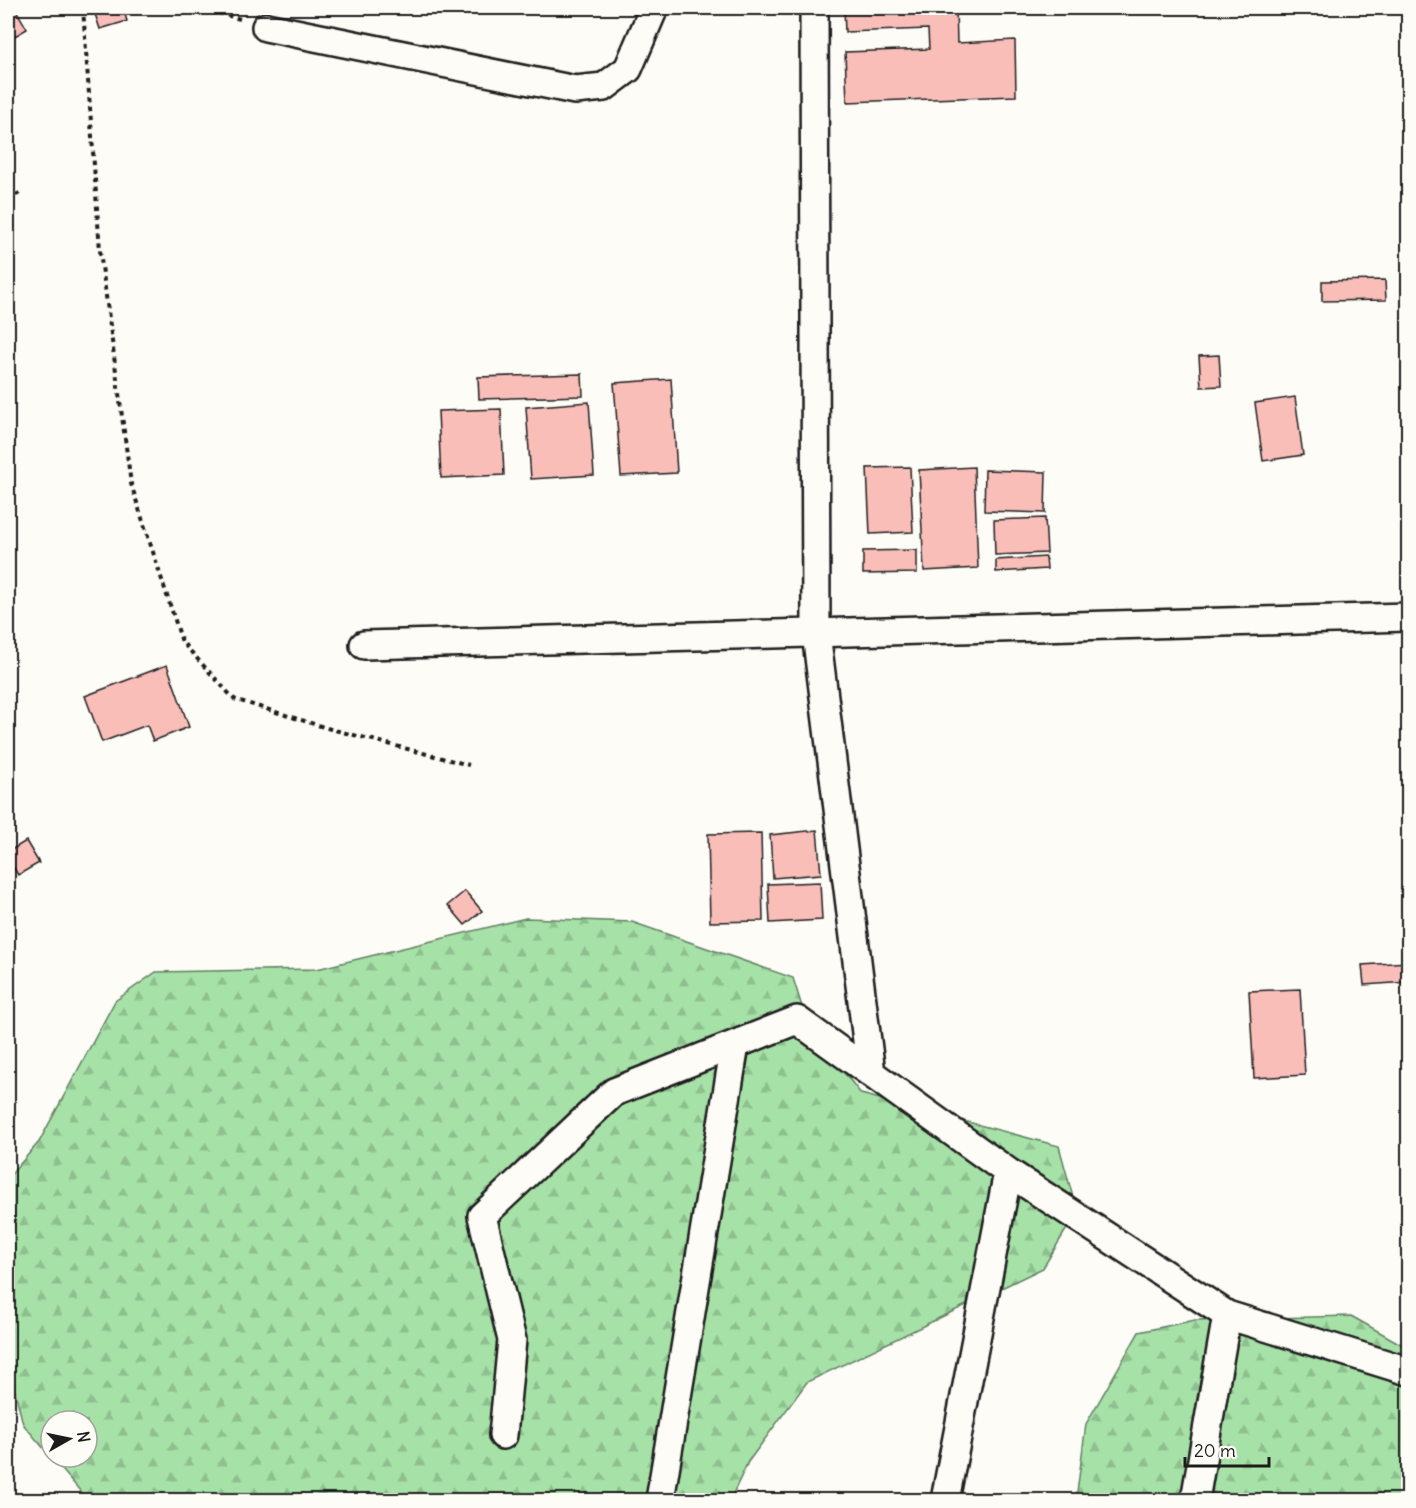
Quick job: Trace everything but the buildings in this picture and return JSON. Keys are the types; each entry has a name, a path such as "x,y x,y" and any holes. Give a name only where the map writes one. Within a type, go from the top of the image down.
{"street":[{"path":"266,27 575,90 604,87 628,69 654,8"},
{"path":"814,8 816,633 870,1073"},
{"path":"364,645 1408,617"},
{"path":"503,1435 512,1340 482,1216 614,1092 797,1020 1008,1172 1227,1315 1408,1371"},
{"path":"660,1500 735,1045"},
{"path":"945,1500 1008,1172"},
{"path":"1195,1500 1227,1315"}],"path":[{"path":"83,8 100,252 131,484 182,642 234,699 327,728 469,765"},
{"path":"201,8 266,27"},
{"path":"8,200 21,192"}],"green space":[{"path":"526,918 632,922 793,978 808,1026 861,1094 1059,1146 1077,1212 1043,1268 807,1382 748,1462 730,1500 88,1500 61,1469 99,1469 99,1409 39,1409 39,1443 23,1424 8,1363 8,1178 39,1142 115,1001 156,972 317,969"},
{"path":"1351,1316 1408,1348 1408,1500 1076,1500 1086,1424 1139,1332 1195,1320"}]}
